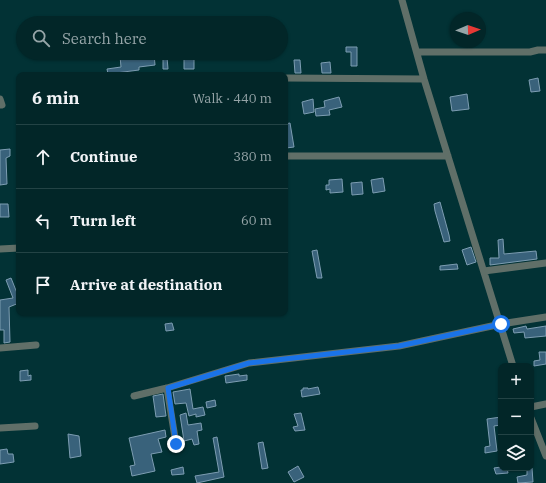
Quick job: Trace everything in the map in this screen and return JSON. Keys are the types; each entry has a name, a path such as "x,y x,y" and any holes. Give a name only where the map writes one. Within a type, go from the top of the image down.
{"street":[{"path":"402,0 424,79 512,363"},
{"path":"416,52 530,52 546,50"},
{"path":"288,78 424,79"},
{"path":"0,100 2,105 0,105"},
{"path":"288,156 448,156"},
{"path":"0,249 16,248"},
{"path":"484,271 546,263"},
{"path":"134,396 168,388 249,363 399,346 501,324 546,317"},
{"path":"0,348 36,346"},
{"path":"168,388 176,444"},
{"path":"534,406 546,404"},
{"path":"0,428 35,426"},
{"path":"534,426 546,456"}],"building":[{"path":"346,47 357,47 357,66 351,66 351,52 346,52"},
{"path":"120,60 155,60 155,65 139,67 139,70 108,72 107,69 121,67"},
{"path":"163,60 167,60 168,69 163,69"},
{"path":"184,60 194,60 194,69 184,69"},
{"path":"294,60 300,60 301,73 295,73"},
{"path":"330,62 331,73 322,73 321,63"},
{"path":"538,78 540,91 531,92 529,80"},
{"path":"467,94 469,109 452,111 450,97"},
{"path":"339,97 342,107 329,110 330,115 316,116 315,109 325,107 324,101"},
{"path":"313,99 314,112 304,114 302,102"},
{"path":"288,123 290,123 294,147 288,148"},
{"path":"10,149 10,156 6,158 7,184 0,185 0,150"},
{"path":"383,178 385,191 373,193 371,180"},
{"path":"342,179 343,192 330,193 330,189 326,190 326,185 329,185 329,180"},
{"path":"362,182 363,194 352,195 351,183"},
{"path":"440,202 450,241 444,242 435,211 434,204"},
{"path":"0,204 8,204 9,217 0,217"},
{"path":"503,239 504,254 536,251 537,259 490,265 490,258 499,258 498,240"},
{"path":"471,247 476,262 467,265 462,250"},
{"path":"317,250 322,278 317,278 312,251"},
{"path":"457,264 458,269 440,270 440,266"},
{"path":"11,278 16,290 16,304 9,307 10,342 4,343 4,330 0,330 0,300 13,298 6,280"},
{"path":"172,323 174,330 166,331 165,324"},
{"path":"526,326 527,329 546,326 546,336 525,338 524,332 514,333 513,329"},
{"path":"539,352 546,352 546,364 534,366 534,361 540,360"},
{"path":"28,370 28,376 31,375 31,380 20,381 20,371"},
{"path":"239,374 239,376 247,375 247,380 226,383 225,376"},
{"path":"318,387 320,394 302,397 301,390 303,390 303,388 308,389"},
{"path":"190,389 193,409 203,407 205,415 196,417 196,414 189,416 186,403 175,404 173,392"},
{"path":"163,394 166,416 156,417 153,396"},
{"path":"215,400 216,406 207,408 206,402"},
{"path":"186,413 188,425 201,423 202,430 197,431 199,444 194,445 192,439 184,441 180,415"},
{"path":"301,413 305,430 295,431 293,427 298,426 294,414"},
{"path":"498,417 498,425 494,426 497,451 485,453 485,447 490,446 487,419"},
{"path":"165,430 166,437 158,439 162,452 151,454 155,471 132,476 130,466 135,465 129,438"},
{"path":"68,434 79,436 81,456 70,458"},
{"path":"217,437 224,477 197,483 195,476 219,472 213,438"},
{"path":"263,442 268,468 262,469 258,443"},
{"path":"7,449 8,454 13,454 14,462 0,464 0,450"},
{"path":"298,466 304,477 294,482 288,472"},
{"path":"183,467 184,474 172,475 171,470"},
{"path":"498,467 498,471 508,471 508,473 496,474 494,468"},
{"path":"527,471 532,471 533,482 518,483 517,477 527,475"}],"route":[{"path":"176,444 168,388 249,363 399,346 501,324"}]}
